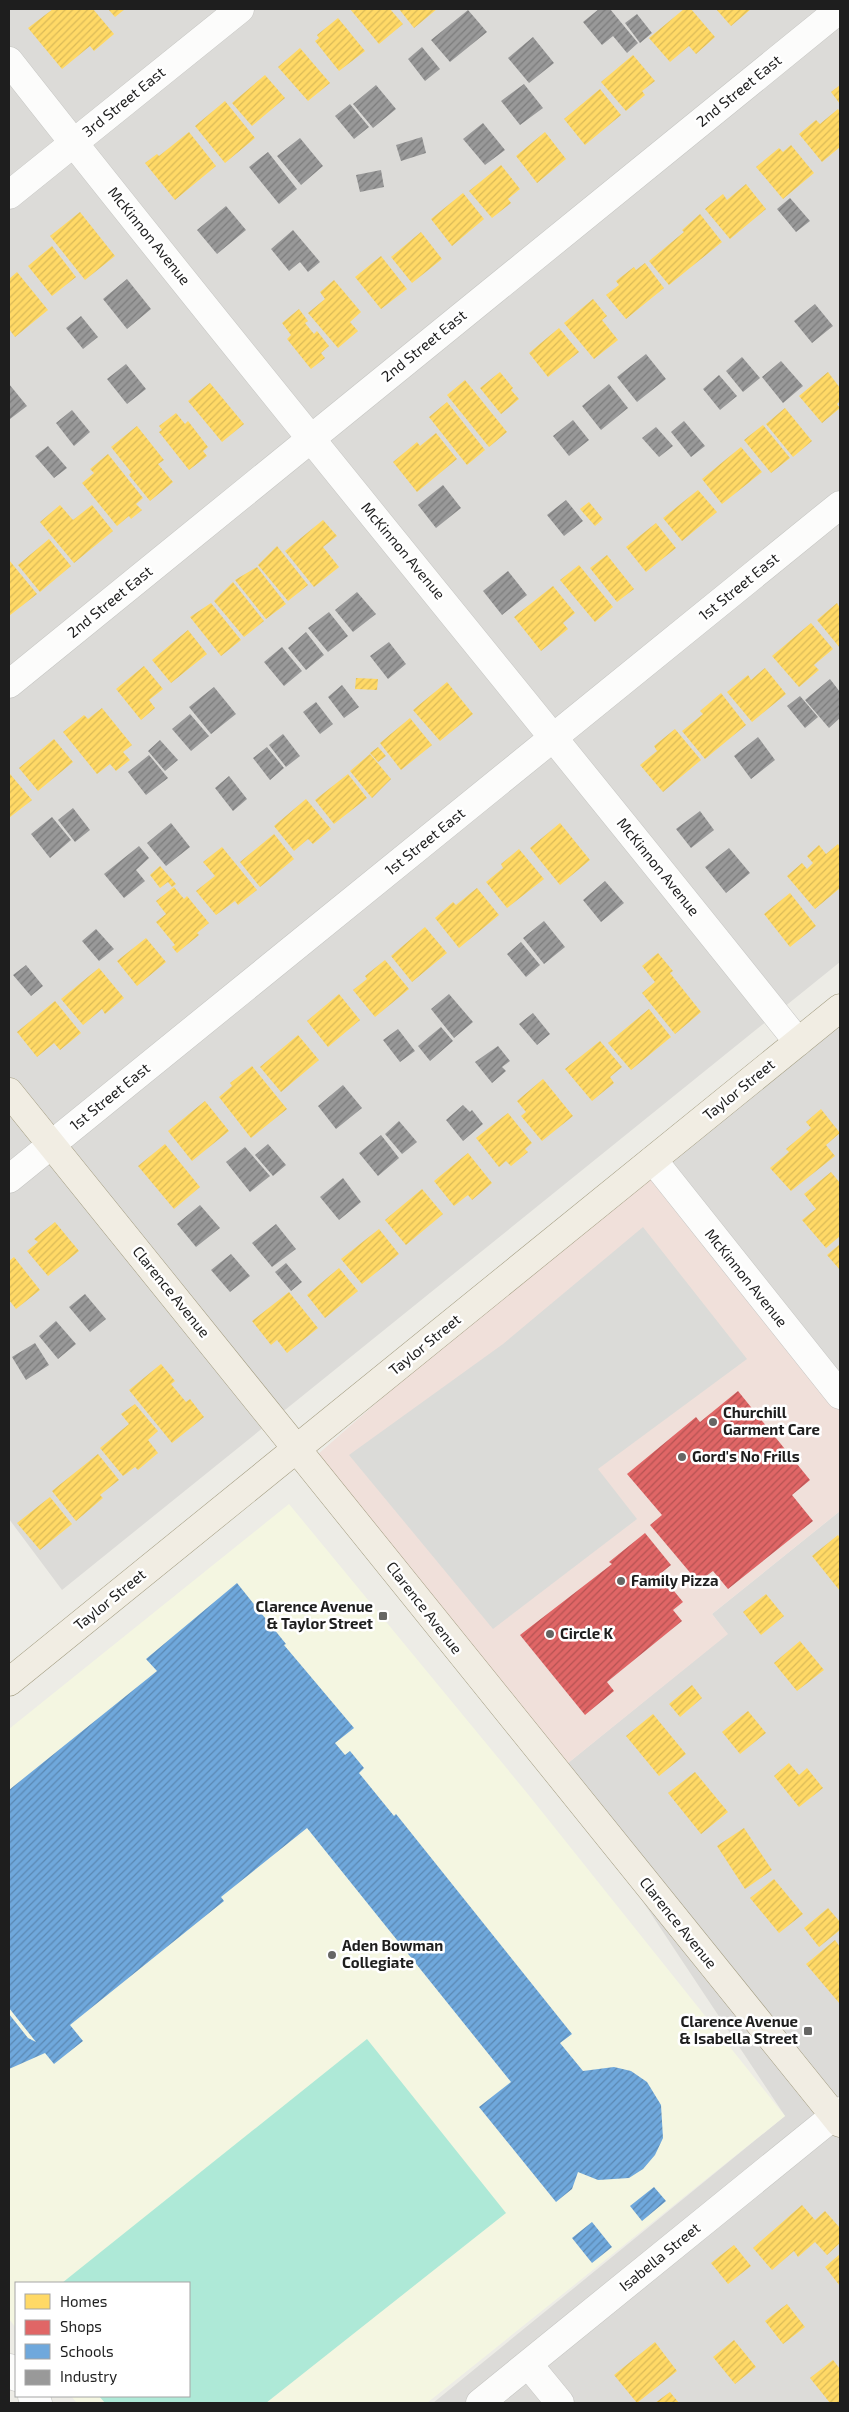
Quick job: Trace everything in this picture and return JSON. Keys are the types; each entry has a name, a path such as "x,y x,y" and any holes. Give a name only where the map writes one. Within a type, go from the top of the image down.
{"main road":[{"name":"Taylor Street","path":"9,1682 840,1008"},
{"name":"Clarence Avenue","path":"9,1092 838,2117"}],"street":[{"name":"3rd Street East","path":"9,195 240,9"},
{"name":"2nd Street East","path":"9,684 840,9"},
{"name":"McKinnon Avenue","path":"9,61 310,439 432,586 798,1042"},
{"name":"1st Street East","path":"9,1179 840,505"},
{"name":"McKinnon Avenue","path":"653,1160 840,1395"},
{"name":"Isabella Street","path":"480,2403 838,2117"},
{"path":"528,2364 560,2403"}],"shaded area":[{"path":"9,9 840,9 840,962 62,1590 9,1519"},
{"path":"840,1008 840,1395 653,1160"},
{"path":"653,1160 840,1395 840,1511 712,1614 728,1634 557,1772 316,1456"},
{"path":"643,1227 747,1359 598,1469 637,1519 493,1629 349,1455 503,1344"},
{"name":"Aden Bowman Collegiate","path":"289,1504 527,1793 785,2116 427,2403 77,2403 72,2397 190,2397 190,2282 15,2282 15,2327 9,2319 9,1729"},
{"path":"840,1511 840,2403 433,2403 785,2116 557,1772 727,1634 712,1614"}],"green space":[{"path":"367,2039 506,2213 266,2403 105,2403 100,2397 190,2397 190,2282 63,2282"}],"building: Homes":[{"path":"53,9 93,9 114,34 94,51 90,46 62,69 28,28"},
{"path":"108,9 125,9 115,17"},
{"path":"350,9 390,9 403,24 379,44"},
{"path":"399,9 437,9 414,28"},
{"path":"684,9 691,9 715,37 696,54 689,46 670,62 649,38"},
{"path":"716,9 751,9 731,26"},
{"path":"338,18 365,51 339,71 315,41 319,38 317,35"},
{"path":"300,48 330,83 308,101 278,67"},
{"path":"633,55 655,81 642,91 645,95 626,111 601,82"},
{"path":"265,75 285,98 252,126 232,103"},
{"path":"840,85 840,104 831,92"},
{"path":"600,89 621,115 585,145 564,119"},
{"path":"225,101 255,138 225,163 195,126"},
{"path":"838,109 840,112 840,147 822,162 799,134 816,120 820,124"},
{"path":"189,132 216,166 175,200 145,163 157,154 159,156"},
{"path":"545,132 566,159 537,183 516,156"},
{"path":"791,145 814,173 783,199 756,167 779,148 783,152"},
{"path":"501,165 520,189 508,199 511,203 492,218 469,191"},
{"path":"746,184 766,209 730,239 705,209 723,194 727,200"},
{"path":"463,193 484,219 452,246 431,219"},
{"path":"80,212 115,256 85,280 50,236"},
{"path":"700,214 722,242 669,285 649,261 684,232 682,230"},
{"path":"421,232 442,259 412,283 391,257"},
{"path":"52,246 76,277 52,296 28,266"},
{"path":"381,256 407,289 381,309 355,277"},
{"path":"645,263 664,288 626,319 606,295 619,285 616,281 634,267 636,270"},
{"path":"17,272 48,310 15,337 9,329 9,279"},
{"path":"334,280 361,312 350,322 358,331 338,348 308,313 325,299 320,292"},
{"path":"593,299 607,316 602,320 618,340 594,359 564,323"},
{"path":"299,309 308,321 305,323 314,334 317,331 329,346 321,353 325,358 311,369 287,339 291,335 282,323"},
{"path":"559,328 579,352 548,377 529,353"},
{"path":"500,372 519,399 501,414 480,388"},
{"path":"828,372 840,388 840,401 837,404 840,408 822,423 799,396"},
{"path":"465,380 507,432 489,447 447,395"},
{"path":"210,383 244,424 222,442 188,401"},
{"path":"447,402 485,450 467,465 429,417"},
{"path":"785,408 812,441 793,457 766,424"},
{"path":"176,413 185,424 188,421 208,447 203,451 207,456 189,470 159,432 162,430 159,426"},
{"path":"763,425 790,458 771,473 744,440"},
{"path":"137,426 164,460 158,464 173,482 150,501 129,475 131,472 111,447"},
{"path":"436,433 457,459 417,492 393,462 417,442 420,446"},
{"path":"741,447 762,472 722,504 702,479"},
{"path":"108,454 143,498 136,504 142,510 131,519 129,516 117,526 82,483 94,473 90,469"},
{"path":"698,490 717,512 682,541 663,518"},
{"path":"589,502 603,519 595,526 580,509"},
{"path":"60,505 73,520 92,505 113,531 74,563 40,522"},
{"path":"323,520 337,536 323,547 339,567 314,587 285,551"},
{"path":"656,523 676,548 646,572 626,547"},
{"path":"49,539 71,566 40,592 18,565"},
{"path":"277,546 308,585 288,601 258,565"},
{"path":"607,555 634,589 617,602 590,568"},
{"path":"9,560 37,594 9,616"},
{"path":"579,565 613,607 595,622 560,580"},
{"path":"257,567 286,604 266,619 235,580"},
{"path":"233,582 264,621 244,637 214,601"},
{"path":"553,586 575,613 563,623 568,629 541,651 514,617"},
{"path":"211,603 241,640 221,656 190,617"},
{"path":"837,603 840,608 840,648 817,620"},
{"path":"811,623 833,649 814,665 819,670 799,687 772,656"},
{"path":"188,630 207,654 171,683 152,660"},
{"path":"144,666 163,689 149,700 155,708 141,720 116,689"},
{"path":"765,668 786,694 752,722 727,692 748,675 751,680"},
{"path":"356,678 378,679 377,690 355,689"},
{"path":"447,682 473,714 440,741 413,710"},
{"path":"721,693 746,725 705,759 682,731 703,714 700,711"},
{"path":"102,708 132,745 123,752 130,760 116,771 110,764 97,774 63,732 84,715 88,719"},
{"path":"410,718 432,745 401,770 380,743"},
{"path":"675,729 701,760 663,792 640,765 657,751 654,746"},
{"path":"54,739 73,762 38,791 19,768"},
{"path":"378,747 386,756 378,762 370,753"},
{"path":"370,754 391,779 372,798 350,771"},
{"path":"348,774 367,798 334,824 315,800"},
{"path":"9,775 32,800 9,818"},
{"path":"306,799 331,829 313,844 308,839 294,851 274,826"},
{"path":"560,823 590,860 560,885 530,848"},
{"path":"274,834 294,859 260,887 240,862"},
{"path":"838,844 840,847 840,888 815,909 787,876 802,863 807,869 813,863 807,856 819,845 826,854"},
{"path":"222,847 257,890 238,905 235,901 216,915 196,891 215,876 203,862"},
{"path":"519,849 544,879 507,908 486,882 503,868 501,864"},
{"path":"160,866 176,884 172,887 168,882 160,888 150,875"},
{"path":"174,887 184,899 187,896 209,923 197,933 199,935 177,953 172,947 175,945 156,922 166,914 156,901"},
{"path":"477,888 499,915 459,948 435,918 453,902 456,905"},
{"path":"790,893 816,926 790,947 764,914"},
{"path":"425,927 447,953 412,982 391,956"},
{"path":"146,938 166,962 137,986 117,961"},
{"path":"658,953 673,971 670,973 701,1012 675,1034 642,993 655,982 642,966"},
{"path":"385,960 409,989 375,1017 353,990 367,979 365,976"},
{"path":"99,968 124,998 105,1014 102,1009 83,1025 61,999"},
{"path":"339,994 360,1020 328,1047 307,1021"},
{"path":"55,1001 81,1033 60,1050 54,1043 37,1057 17,1032"},
{"path":"649,1009 671,1037 631,1070 608,1043"},
{"path":"298,1035 319,1060 281,1092 260,1067"},
{"path":"600,1041 622,1067 610,1077 614,1083 592,1101 565,1069"},
{"path":"252,1066 287,1109 251,1138 219,1097 232,1086 230,1083"},
{"path":"543,1079 573,1116 542,1141 521,1116 526,1112 517,1101"},
{"path":"205,1101 229,1131 192,1161 168,1131"},
{"path":"821,1109 840,1133 826,1145 835,1156 791,1191 770,1168 789,1152 786,1149 811,1128 806,1122"},
{"path":"508,1113 532,1143 525,1149 528,1152 511,1166 506,1161 499,1167 476,1138"},
{"path":"165,1144 200,1187 174,1209 138,1166"},
{"path":"468,1153 492,1183 472,1200 468,1195 454,1206 434,1181"},
{"path":"831,1172 840,1183 840,1236 826,1248 802,1220 816,1209 804,1194"},
{"path":"422,1189 443,1214 406,1245 385,1220"},
{"path":"55,1222 79,1251 48,1276 27,1251 38,1242 34,1239"},
{"path":"379,1229 399,1254 362,1284 341,1259"},
{"path":"840,1244 840,1270 827,1255"},
{"path":"14,1257 40,1290 16,1309 9,1300 9,1261"},
{"path":"339,1268 358,1291 325,1318 307,1295"},
{"path":"289,1292 318,1328 287,1353 277,1340 271,1345 252,1321"},
{"path":"161,1364 175,1381 171,1384 186,1402 190,1399 204,1417 172,1443 129,1390"},
{"path":"135,1404 158,1431 148,1440 158,1453 138,1470 135,1467 123,1476 100,1448 129,1424 121,1414"},
{"path":"98,1454 119,1480 100,1495 103,1498 76,1521 52,1491"},
{"path":"50,1497 72,1524 40,1550 17,1523"},
{"path":"838,1535 840,1538 840,1591 812,1556"},
{"path":"766,1594 784,1616 761,1635 743,1612"},
{"path":"800,1641 824,1670 797,1691 774,1663"},
{"path":"692,1685 702,1698 680,1717 669,1704"},
{"path":"748,1711 766,1733 740,1754 722,1732"},
{"path":"653,1714 686,1754 659,1776 626,1736"},
{"path":"789,1763 799,1775 807,1768 823,1788 799,1807 774,1776"},
{"path":"695,1772 728,1812 701,1834 668,1793"},
{"path":"744,1828 772,1870 745,1889 717,1846"},
{"path":"774,1879 803,1914 779,1933 750,1898"},
{"path":"828,1908 840,1922 840,1930 819,1947 804,1928"},
{"path":"835,1940 840,1947 840,2004 806,1964"},
{"path":"802,2205 815,2220 825,2211 840,2228 840,2243 827,2255 815,2242 798,2257 794,2251 772,2270 753,2248"},
{"path":"734,2245 751,2266 728,2284 711,2263"},
{"path":"840,2254 840,2286 825,2267"},
{"path":"787,2304 805,2327 783,2344 765,2321"},
{"path":"734,2340 756,2367 735,2384 713,2357"},
{"path":"655,2342 677,2371 637,2403 614,2375"},
{"path":"833,2360 840,2369 840,2403 830,2403 810,2378"},
{"path":"670,2392 679,2403 655,2403"}],"building: Shops":[{"path":"738,1391 810,1480 792,1495 813,1521 728,1589 713,1571 698,1582 650,1525 662,1515 627,1474 696,1417 700,1422"},
{"path":"645,1533 671,1565 660,1574 683,1602 673,1610 682,1621 607,1682 614,1691 585,1715 520,1635 612,1564 609,1562"}],"building: Schools":[{"path":"237,1583 286,1644 284,1645 354,1728 335,1743 345,1755 350,1751 364,1768 359,1773 394,1816 396,1814 572,2034 560,2043 583,2071 614,2067 631,2071 647,2082 661,2105 663,2138 655,2155 643,2169 629,2178 598,2180 578,2172 572,2189 556,2202 479,2107 511,2082 307,1828 221,1897 224,1901 70,2025 83,2041 54,2064 45,2053 9,2069 9,2014 28,2038 36,2042 9,2008 9,1790 157,1671 146,1659"},
{"path":"654,2187 666,2201 642,2221 630,2206"},
{"path":"592,2222 612,2247 592,2263 572,2238"}],"building: Industry":[{"path":"599,9 610,9 638,43 627,53 613,36 602,45 583,22"},
{"path":"468,10 487,32 450,62 431,40"},
{"path":"637,14 652,33 640,43 625,23"},
{"path":"533,37 554,63 529,83 508,58"},
{"path":"422,47 440,69 425,81 408,59"},
{"path":"524,84 543,108 520,125 501,101"},
{"path":"376,85 396,109 373,128 353,104"},
{"path":"350,104 369,127 354,139 335,116"},
{"path":"483,123 505,150 485,165 463,139"},
{"path":"422,137 426,153 401,161 396,145"},
{"path":"300,138 323,166 301,185 277,156"},
{"path":"268,152 297,189 279,204 249,167"},
{"path":"381,170 384,187 360,192 356,175"},
{"path":"790,198 810,221 796,232 777,209"},
{"path":"226,206 246,230 217,254 197,230"},
{"path":"293,230 320,262 308,272 300,262 289,271 271,249"},
{"path":"127,279 151,309 127,329 103,299"},
{"path":"815,304 833,326 812,343 794,321"},
{"path":"81,316 98,337 83,349 66,328"},
{"path":"646,354 666,379 637,402 617,377"},
{"path":"742,357 760,378 743,392 726,371"},
{"path":"781,361 803,386 783,403 762,377"},
{"path":"126,364 146,389 127,404 107,379"},
{"path":"719,375 737,396 720,410 703,389"},
{"path":"9,384 27,406 10,419 9,418"},
{"path":"609,384 628,408 601,430 582,406"},
{"path":"72,410 90,432 74,446 56,423"},
{"path":"573,420 589,440 569,456 553,436"},
{"path":"684,421 705,446 691,457 671,432"},
{"path":"656,427 673,446 659,457 642,438"},
{"path":"48,446 67,468 54,478 35,456"},
{"path":"443,485 461,508 436,528 418,505"},
{"path":"566,500 583,521 564,536 547,515"},
{"path":"508,571 527,595 502,615 483,591"},
{"path":"357,592 376,614 353,632 335,610"},
{"path":"329,612 348,636 328,652 308,628"},
{"path":"306,632 324,655 306,670 288,648"},
{"path":"389,642 406,664 388,679 370,656"},
{"path":"282,647 302,671 284,686 264,662"},
{"path":"830,679 840,692 840,718 829,728 805,700"},
{"path":"342,685 359,707 344,718 328,697"},
{"path":"214,687 236,714 211,734 189,707"},
{"path":"800,696 818,717 805,728 787,706"},
{"path":"316,702 333,724 320,734 303,712"},
{"path":"190,714 209,736 191,751 172,729"},
{"path":"283,734 300,756 286,767 269,745"},
{"path":"758,737 775,760 751,779 734,756"},
{"path":"160,740 178,760 165,771 148,751"},
{"path":"267,747 284,768 270,780 253,758"},
{"path":"149,755 168,778 146,795 128,772"},
{"path":"229,776 247,799 233,811 215,788"},
{"path":"73,808 90,830 75,842 58,820"},
{"path":"700,811 714,830 691,848 676,829"},
{"path":"52,817 71,840 50,858 31,834"},
{"path":"171,823 190,847 166,866 147,843"},
{"path":"139,846 149,858 136,870 145,881 124,898 104,874"},
{"path":"729,848 750,873 726,893 705,867"},
{"path":"605,881 624,903 601,922 583,900"},
{"path":"544,921 565,947 544,964 523,938"},
{"path":"96,929 114,949 99,961 82,941"},
{"path":"521,942 540,965 526,977 507,954"},
{"path":"26,965 43,986 31,996 13,975"},
{"path":"449,994 473,1022 454,1038 431,1009"},
{"path":"533,1013 550,1034 537,1045 519,1024"},
{"path":"441,1027 453,1041 430,1061 418,1046"},
{"path":"398,1029 415,1051 400,1062 383,1040"},
{"path":"498,1046 510,1061 502,1067 506,1071 492,1083 475,1062"},
{"path":"343,1085 362,1108 336,1129 318,1106"},
{"path":"463,1105 470,1112 472,1110 483,1124 463,1141 446,1120"},
{"path":"399,1121 417,1142 402,1154 385,1134"},
{"path":"381,1135 399,1158 378,1176 359,1153"},
{"path":"268,1144 286,1165 273,1176 255,1155"},
{"path":"245,1147 270,1176 250,1192 226,1162"},
{"path":"343,1178 361,1202 339,1220 320,1197"},
{"path":"200,1205 220,1228 196,1247 177,1224"},
{"path":"276,1224 296,1249 272,1267 252,1243"},
{"path":"231,1254 250,1276 230,1292 211,1270"},
{"path":"286,1263 302,1282 291,1291 275,1272"},
{"path":"85,1294 106,1319 90,1332 69,1307"},
{"path":"56,1321 76,1344 58,1359 39,1336"},
{"path":"35,1343 49,1365 26,1380 12,1357"}],"place":[{"name":"Churchill Garment Care","path":"713,1422"},
{"name":"Gord's No Frills","path":"682,1457"},
{"name":"Family Pizza","path":"621,1581"},
{"name":"Clarence Avenue & Taylor Street","path":"383,1616"},
{"name":"Circle K","path":"550,1634"},
{"name":"Aden Bowman Collegiate","path":"332,1955"},
{"name":"Clarence Avenue & Isabella Street","path":"808,2031"}]}
